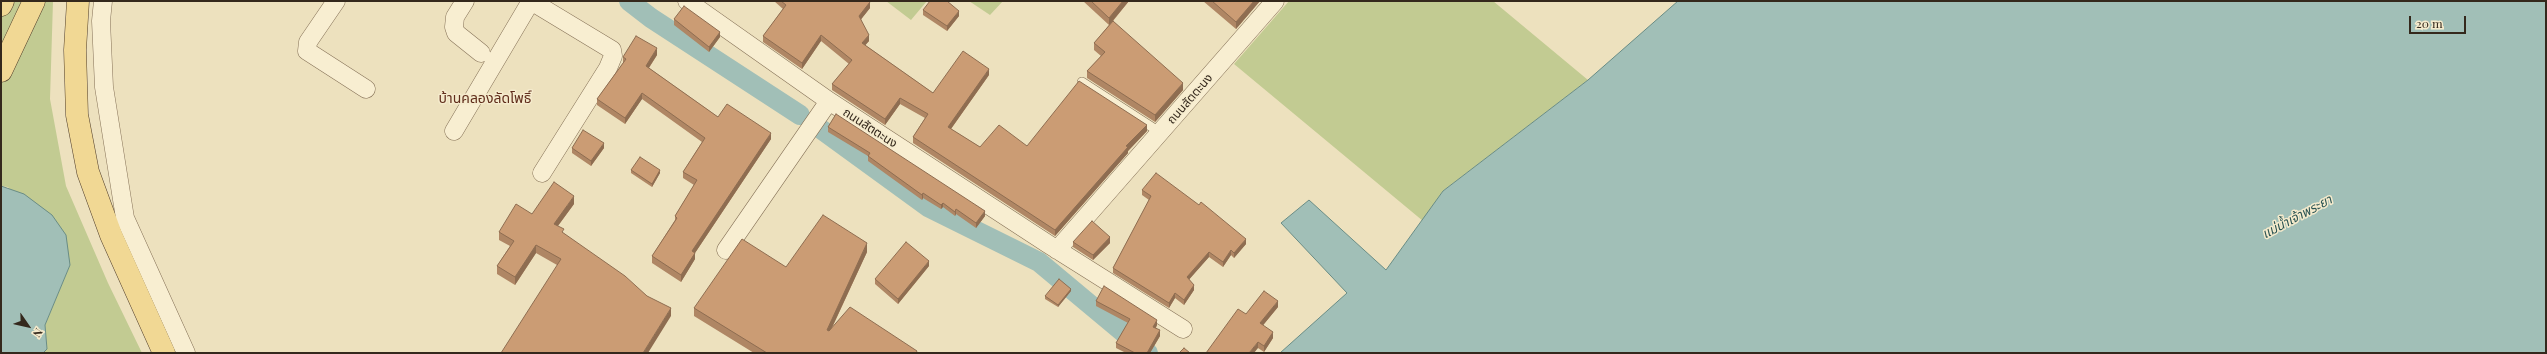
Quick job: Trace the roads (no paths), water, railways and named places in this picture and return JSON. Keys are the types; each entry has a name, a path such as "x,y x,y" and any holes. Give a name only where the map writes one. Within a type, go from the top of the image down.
{"main road":[{"path":"1,71 34,1"},
{"path":"78,1 75,50 77,115 88,172 111,235 164,353"}],"street":[{"path":"103,1 101,21 104,87 125,218 186,353"},
{"path":"336,1 308,42 307,50 366,89"},
{"path":"466,1 455,17 454,27 456,33 480,53"},
{"path":"454,131 531,1 612,50 614,56 542,173"},
{"name":"ถนนสัตตะนง","path":"687,1 829,101 1057,250 1183,329"},
{"name":"ถนนสัตตะนง","path":"1057,250 1275,1"},
{"path":"726,250 829,101"}],"lane":[{"path":"1082,82 1161,133"}],"water":[{"name":"แม่น้ำเจ้าพระยา","path":"1678,1 2546,1 2546,353 1280,353 1347,293 1281,223 1309,200 1386,270 1443,191 1588,80"},
{"path":"1,186 24,194 52,215 66,235 70,265 45,325 47,349 43,353 1,353"}],"waterway":[{"path":"629,1 651,18 800,115"},
{"path":"818,127 928,207 1039,262 1148,353"}],"district":[{"name":"บ้านคลองลัดโพธิ์","path":"485,99"}]}
